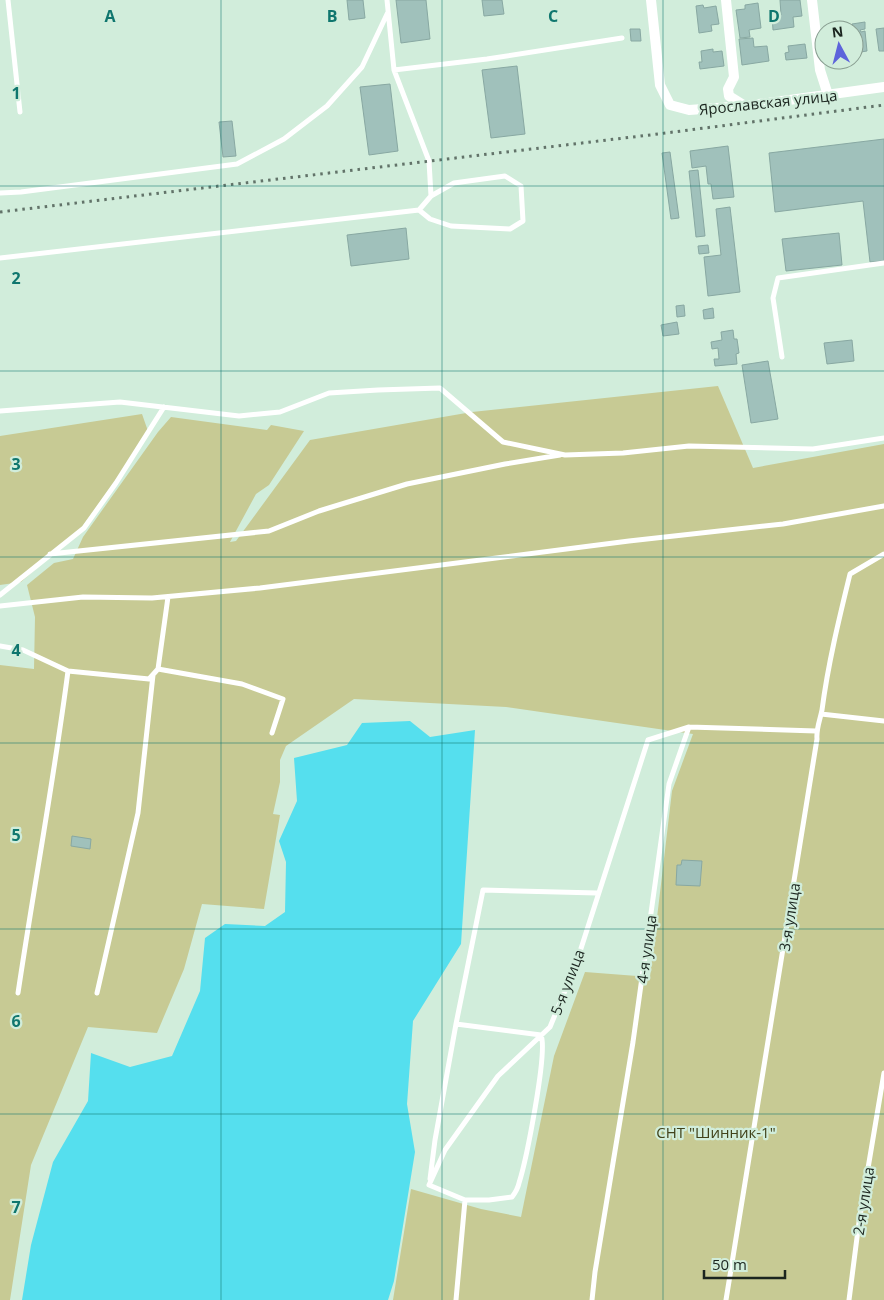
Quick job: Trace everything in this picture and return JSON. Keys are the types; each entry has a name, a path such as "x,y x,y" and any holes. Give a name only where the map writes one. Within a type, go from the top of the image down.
{"street":[{"name":"Ярославская улица","path":"651,0 660,85 670,105 689,110 744,106 884,87"},
{"path":"726,0 734,77 728,88 729,96 744,106"},
{"path":"812,0 820,70 828,95"}],"lane":[{"path":"8,0 20,112"},
{"path":"387,0 394,70 429,161 431,196"},
{"path":"0,193 30,191 237,164 284,139 327,106 362,67 388,12"},
{"path":"394,70 486,59 622,38"},
{"path":"0,258 419,210 431,196 454,183 505,176 521,186 523,221 510,229 451,226 430,219 419,210"},
{"path":"782,356 773,298 778,278 884,263"},
{"path":"0,411 120,402 239,416 280,412 329,393 440,388 503,442 564,455"},
{"path":"0,595 84,528 116,483 164,407"},
{"path":"50,554 269,531 320,510 407,484 505,464 564,455 623,453 689,446 812,449 884,438"},
{"path":"0,606 83,597 152,598 260,588 629,541 783,524 884,506"},
{"name":"3-я улица","path":"726,1300 790,915 817,740 816,731 821,714 826,675 850,574 884,554"},
{"path":"0,646 23,650 68,671 149,679 158,669 168,597"},
{"path":"158,669 242,684 283,699 272,733"},
{"path":"18,994 35,880 58,749 68,671"},
{"path":"97,994 138,813 153,675"},
{"path":"821,714 884,722"},
{"path":"689,727 816,731"},
{"name":"5-я улица","path":"429,1185 445,1150 498,1076 550,1027 576,964 597,893 648,740 689,727"},
{"name":"4-я улица","path":"592,1300 633,1042 669,784 689,727"},
{"path":"456,1024 541,1035 543,1040 542,1061 529,1140 519,1185 512,1197 489,1200 465,1200 429,1185 435,1140 456,1024 483,890 597,893"},
{"name":"2-я улица","path":"849,1300 859,1222 884,1072"},
{"path":"456,1300 465,1200"}],"green space":[{"name":"СНТ \"Шинник-1\"","path":"718,386 753,468 884,444 884,1300 393,1300 411,1189 481,1209 521,1217 554,1056 585,972 650,977 672,791 693,734 506,707 354,699 286,746 280,760 280,782 273,814 280,815 264,909 202,904 184,969 157,1033 88,1027 31,1165 10,1300 0,1300 0,665 34,669 35,617 27,585 54,563 73,559 83,537 158,432 171,417 267,430 271,425 304,431 269,485 256,494 230,542 236,541 310,440 472,412"},
{"path":"142,414 149,434 80,530 21,582 0,585 0,436"}],"water":[{"path":"410,721 430,737 475,730 461,944 413,1021 407,1104 415,1152 394,1281 388,1300 22,1300 31,1245 53,1162 88,1101 91,1053 130,1067 172,1056 200,991 205,938 225,924 265,926 285,912 286,862 279,841 297,801 294,758 347,745 362,723"}],"building":[{"path":"347,0 363,0 365,18 349,20"},
{"path":"396,0 426,0 430,39 401,43"},
{"path":"482,0 502,0 504,14 484,16"},
{"path":"780,0 800,0 802,16 793,17 794,27 773,30 772,16 781,15"},
{"path":"758,3 761,28 749,30 750,37 740,38 736,10 745,9 745,5"},
{"path":"703,5 704,8 716,6 719,24 711,25 712,31 699,33 696,6"},
{"path":"884,28 884,51 879,51 876,29"},
{"path":"630,29 640,29 641,41 631,41"},
{"path":"865,31 867,51 864,51"},
{"path":"753,38 754,47 767,46 769,61 742,65 739,39"},
{"path":"805,44 807,58 786,60 785,53 789,52 788,46"},
{"path":"713,49 713,52 722,51 724,66 700,69 699,62 702,62 701,51"},
{"path":"517,66 525,134 491,138 482,70"},
{"path":"390,84 398,151 369,155 360,87"},
{"path":"232,121 236,156 223,157 219,122"},
{"path":"884,139 884,261 870,262 863,201 775,212 769,153"},
{"path":"728,146 734,197 713,199 711,184 708,184 706,166 692,168 690,151"},
{"path":"670,152 679,218 671,219 662,153"},
{"path":"698,170 705,236 696,237 689,171"},
{"path":"730,207 740,292 708,296 704,257 721,255 716,209"},
{"path":"406,228 409,259 351,266 347,235"},
{"path":"839,233 842,265 786,271 782,239"},
{"path":"708,245 709,253 699,254 698,246"},
{"path":"684,305 685,316 677,317 676,306"},
{"path":"713,308 714,318 704,319 703,310"},
{"path":"677,322 679,334 663,336 661,325"},
{"path":"733,330 734,339 737,339 739,353 736,354 737,364 715,366 714,359 719,359 718,348 712,349 711,342 722,340 721,332"},
{"path":"852,340 854,361 827,364 824,343"},
{"path":"768,361 778,419 751,423 742,365"},
{"path":"72,836 91,839 90,849 71,846"},
{"path":"682,860 702,861 700,886 676,885 677,865 681,865"}],"railway":[{"path":"0,212 658,134 884,105"}]}
